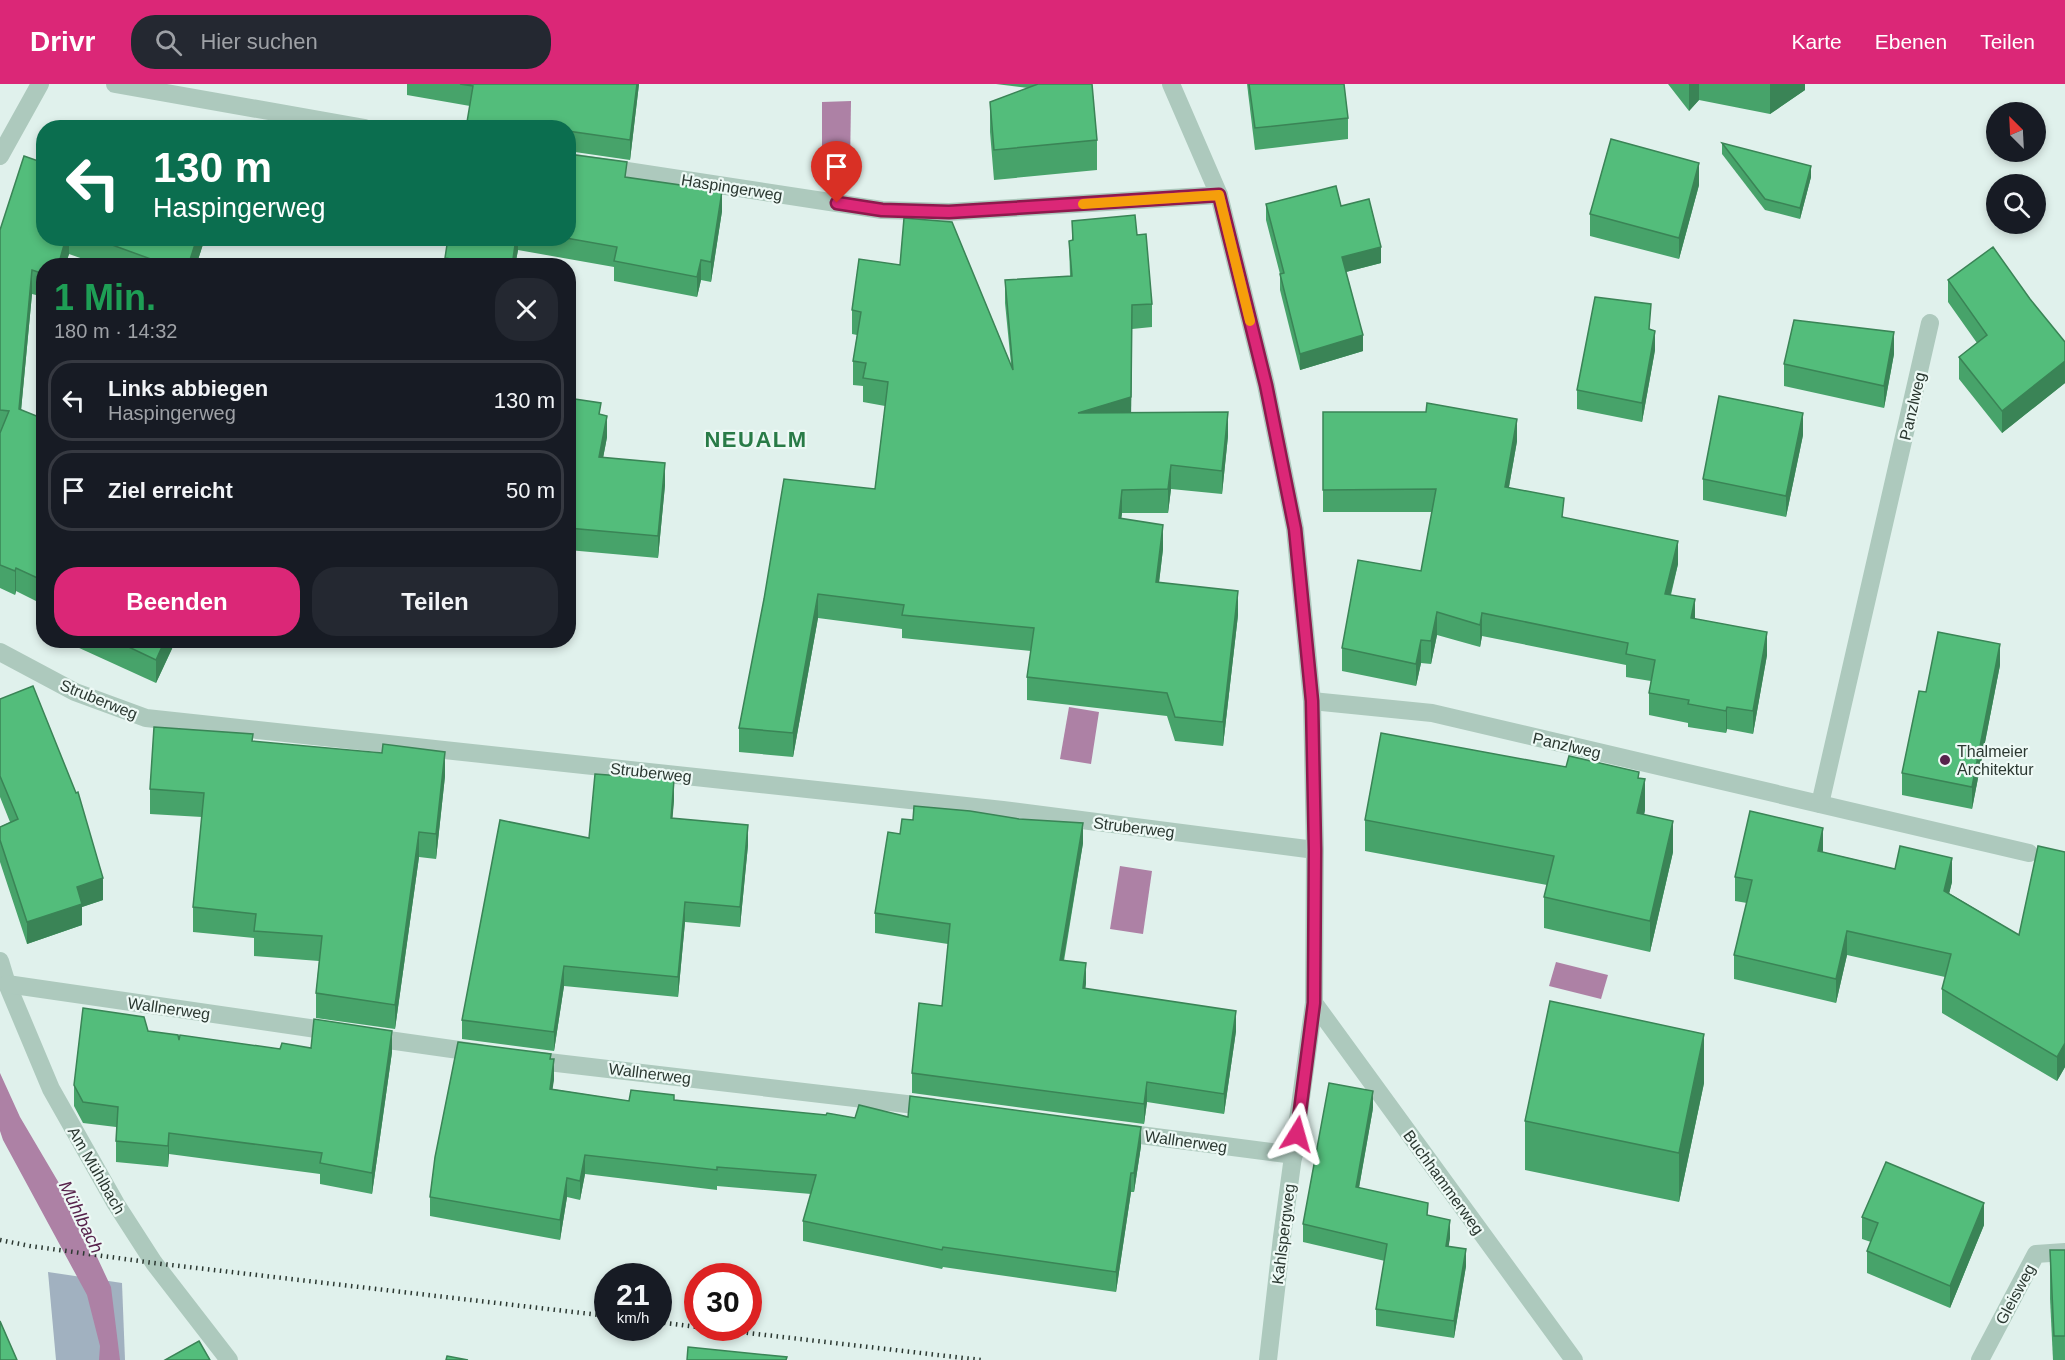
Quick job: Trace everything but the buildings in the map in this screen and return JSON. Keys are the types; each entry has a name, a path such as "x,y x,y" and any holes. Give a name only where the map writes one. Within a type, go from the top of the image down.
{"street":[{"path":"0,156 40,84"},
{"path":"115,84 320,120"},
{"name":"Kahlspergweg","path":"1171,84 1219,195 1266,385 1295,529 1312,701 1315,850 1314,1003 1268,1360"},
{"name":"Haspingerweg","path":"576,163 882,210 949,212 1219,195"},
{"name":"Panzlweg","path":"1820,804 1930,323"},
{"name":"Struberweg","path":"0,652 75,692 146,718 1003,810 1315,850"},
{"name":"Panzlweg","path":"1312,701 1432,713 2029,853"},
{"name":"Am Mühlbach","path":"0,961 7,984 51,1089 116,1204 154,1263 229,1360"},
{"name":"Wallnerweg","path":"7,984 505,1057 954,1110"},
{"name":"Buchhammerweg","path":"1314,1003 1574,1360"},
{"name":"Wallnerweg","path":"1095,1129 1294,1155"},
{"name":"Gleisweg","path":"1980,1360 2036,1254 2065,1252"}],"shaded area":[{"path":"851,101 850,165 822,164 822,102"},
{"path":"1069,707 1099,712 1091,764 1060,759"},
{"path":"1120,866 1152,871 1143,934 1110,929"},
{"path":"1556,962 1608,975 1601,999 1549,986"},
{"path":"0,1073 20,1117 76,1212 111,1287 120,1360 99,1360 100,1346 87,1295 3,1140 0,1131"},
{"path":"48,1272 122,1283 125,1360 56,1360"}],"railway":[{"path":"0,1240 154,1263 594,1314"},
{"path":"672,1324 684,1325"},
{"path":"762,1335 981,1360"}],"slow traffic":[{"path":"1083,204 1219,195 1250,321"}],"place":[{"name":"Thalmeier Architektur","path":"1945,760"}],"district":[{"name":"NEUALM","path":"756,439"}],"route":[{"path":"837,203 882,210 949,212 1219,195 1266,385 1295,529 1312,701 1315,850 1314,1003 1297,1134"}],"water label":[{"name":"Mühlbach","path":"81,1217"}]}
